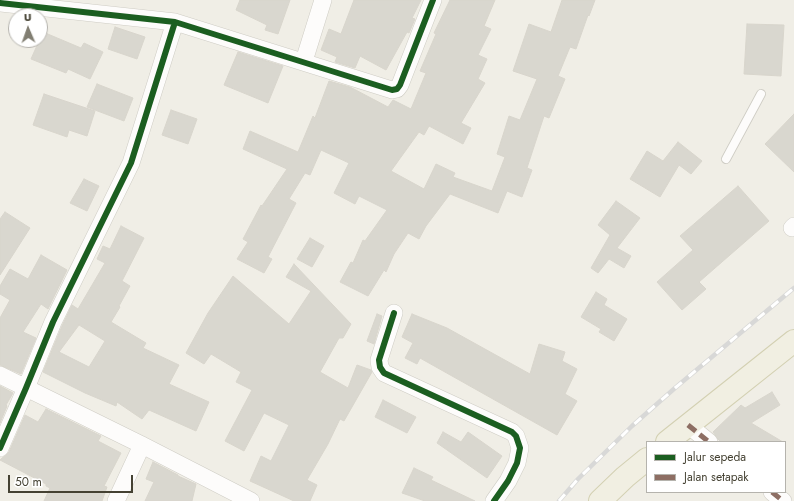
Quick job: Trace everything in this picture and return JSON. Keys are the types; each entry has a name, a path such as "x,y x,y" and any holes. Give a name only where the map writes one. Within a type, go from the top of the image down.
{"main road":[{"path":"668,441 794,341"},
{"path":"600,501 625,476 646,460"}],"street":[{"path":"304,61 323,0"},
{"path":"0,3 175,22 304,61 387,90 392,90 397,89 400,85 433,0"},
{"path":"0,448 53,322 130,163 175,22"},
{"path":"394,313 379,360 380,367 384,373 512,432 516,436 520,448 517,464 508,482 494,501"},
{"path":"0,375 142,444 250,501"},
{"path":"688,425 708,441"},
{"path":"116,501 142,444"},
{"path":"773,493 783,501"}],"lane":[{"path":"726,158 761,94"}],"building":[{"path":"240,0 290,0 278,34 265,30 267,25 236,10"},
{"path":"354,0 421,0 412,18 415,19 409,33 407,32 386,70 360,56 355,68 335,62 337,57 321,50 329,29 341,34"},
{"path":"450,0 495,0 484,26 491,29 478,55 487,59 478,79 485,83 461,123 471,128 463,144 429,126 424,135 419,132 391,171 424,189 436,164 455,173 453,177 492,191 505,157 497,154 509,116 520,120 537,79 513,71 529,24 551,32 562,0 595,0 576,49 570,47 558,76 565,79 549,118 544,116 527,168 532,170 522,197 507,191 498,213 450,194 426,226 419,239 408,233 394,254 386,272 384,270 368,296 340,282 351,262 353,263 363,240 365,241 387,210 359,196 355,204 334,193 349,163 321,150 310,175 305,173 289,199 296,203 268,257 272,259 264,273 237,259 248,242 243,239 261,205 262,206 287,169 243,149 250,131 298,152 313,116 315,118 329,81 350,87 388,107 393,100 411,109 426,73 420,71 436,34 434,33"},
{"path":"747,24 784,25 781,76 744,74"},
{"path":"115,27 145,37 137,59 108,49"},
{"path":"48,34 81,48 84,43 103,52 90,79 68,69 66,73 31,59 36,48 48,48"},
{"path":"238,52 283,66 268,103 224,85"},
{"path":"97,84 133,98 124,121 87,107"},
{"path":"44,94 95,111 87,136 69,130 67,137 33,125"},
{"path":"171,110 197,119 188,144 162,135"},
{"path":"794,114 794,172 765,144"},
{"path":"678,142 702,161 691,174 679,165 660,197 630,179 647,151 663,161"},
{"path":"84,179 99,186 87,211 70,203"},
{"path":"738,186 769,221 699,282 706,289 682,310 657,282 693,250 680,236"},
{"path":"616,201 640,218 617,248 631,256 624,268 609,259 598,273 591,268 610,235 598,225"},
{"path":"5,212 30,228 0,275 0,219"},
{"path":"121,226 144,238 122,281 130,286 111,322 146,343 143,348 179,365 169,384 209,402 196,431 149,410 142,419 117,402 116,406 85,393 43,372 72,305 78,309 105,263 97,259 103,246 110,249","holes":["79,325 105,341 89,367 59,352"]},
{"path":"310,238 324,246 312,267 297,259"},
{"path":"41,255 67,270 48,309 41,304 23,332 36,338 21,374 0,365 0,318 10,300 0,294 0,286 10,269 28,279"},
{"path":"294,264 351,324 343,338 339,338 320,372 348,388 357,365 371,370 372,372 344,421 340,419 328,444 307,480 317,485 310,501 294,501 250,481 261,456 271,461 289,425 264,413 244,451 225,441 252,390 236,382 241,372 211,354 204,364 186,353 208,313 233,276 289,324 311,291 286,277"},
{"path":"596,292 607,299 604,305 627,319 614,341 599,332 601,329 581,317"},
{"path":"377,314 382,316 374,344 367,341"},
{"path":"412,314 447,328 530,374 539,344 565,352 562,361 577,369 565,394 577,401 557,435 420,358 417,364 405,358 413,343 402,337"},
{"path":"0,386 13,393 6,405 7,406 0,423"},
{"path":"772,392 780,405 751,423 781,441 720,441 713,432 741,405 745,408"},
{"path":"383,400 416,417 407,433 375,417"},
{"path":"46,409 101,436 98,441 121,453 104,486 107,487 102,501 44,501 50,488 46,486 46,484 0,460 9,452 25,415 38,422"},
{"path":"443,432 461,442 468,432 502,456 487,478 437,443"},
{"path":"153,462 196,484 192,501 145,501 154,482 146,479"},
{"path":"414,468 433,477 431,480 475,501 425,501 402,493"}],"railway":[{"path":"559,501 578,479 632,426 794,288"}],"marked path":[{"path":"688,425 708,441"},
{"path":"773,493 783,501"}],"cycle path":[{"path":"0,3 175,22 392,90 397,89 400,85 433,0"},
{"path":"0,448 53,322 131,163 175,22"},
{"path":"394,313 379,360 380,367 384,373 512,432 516,436 520,448 517,463 508,481 494,501"}]}
